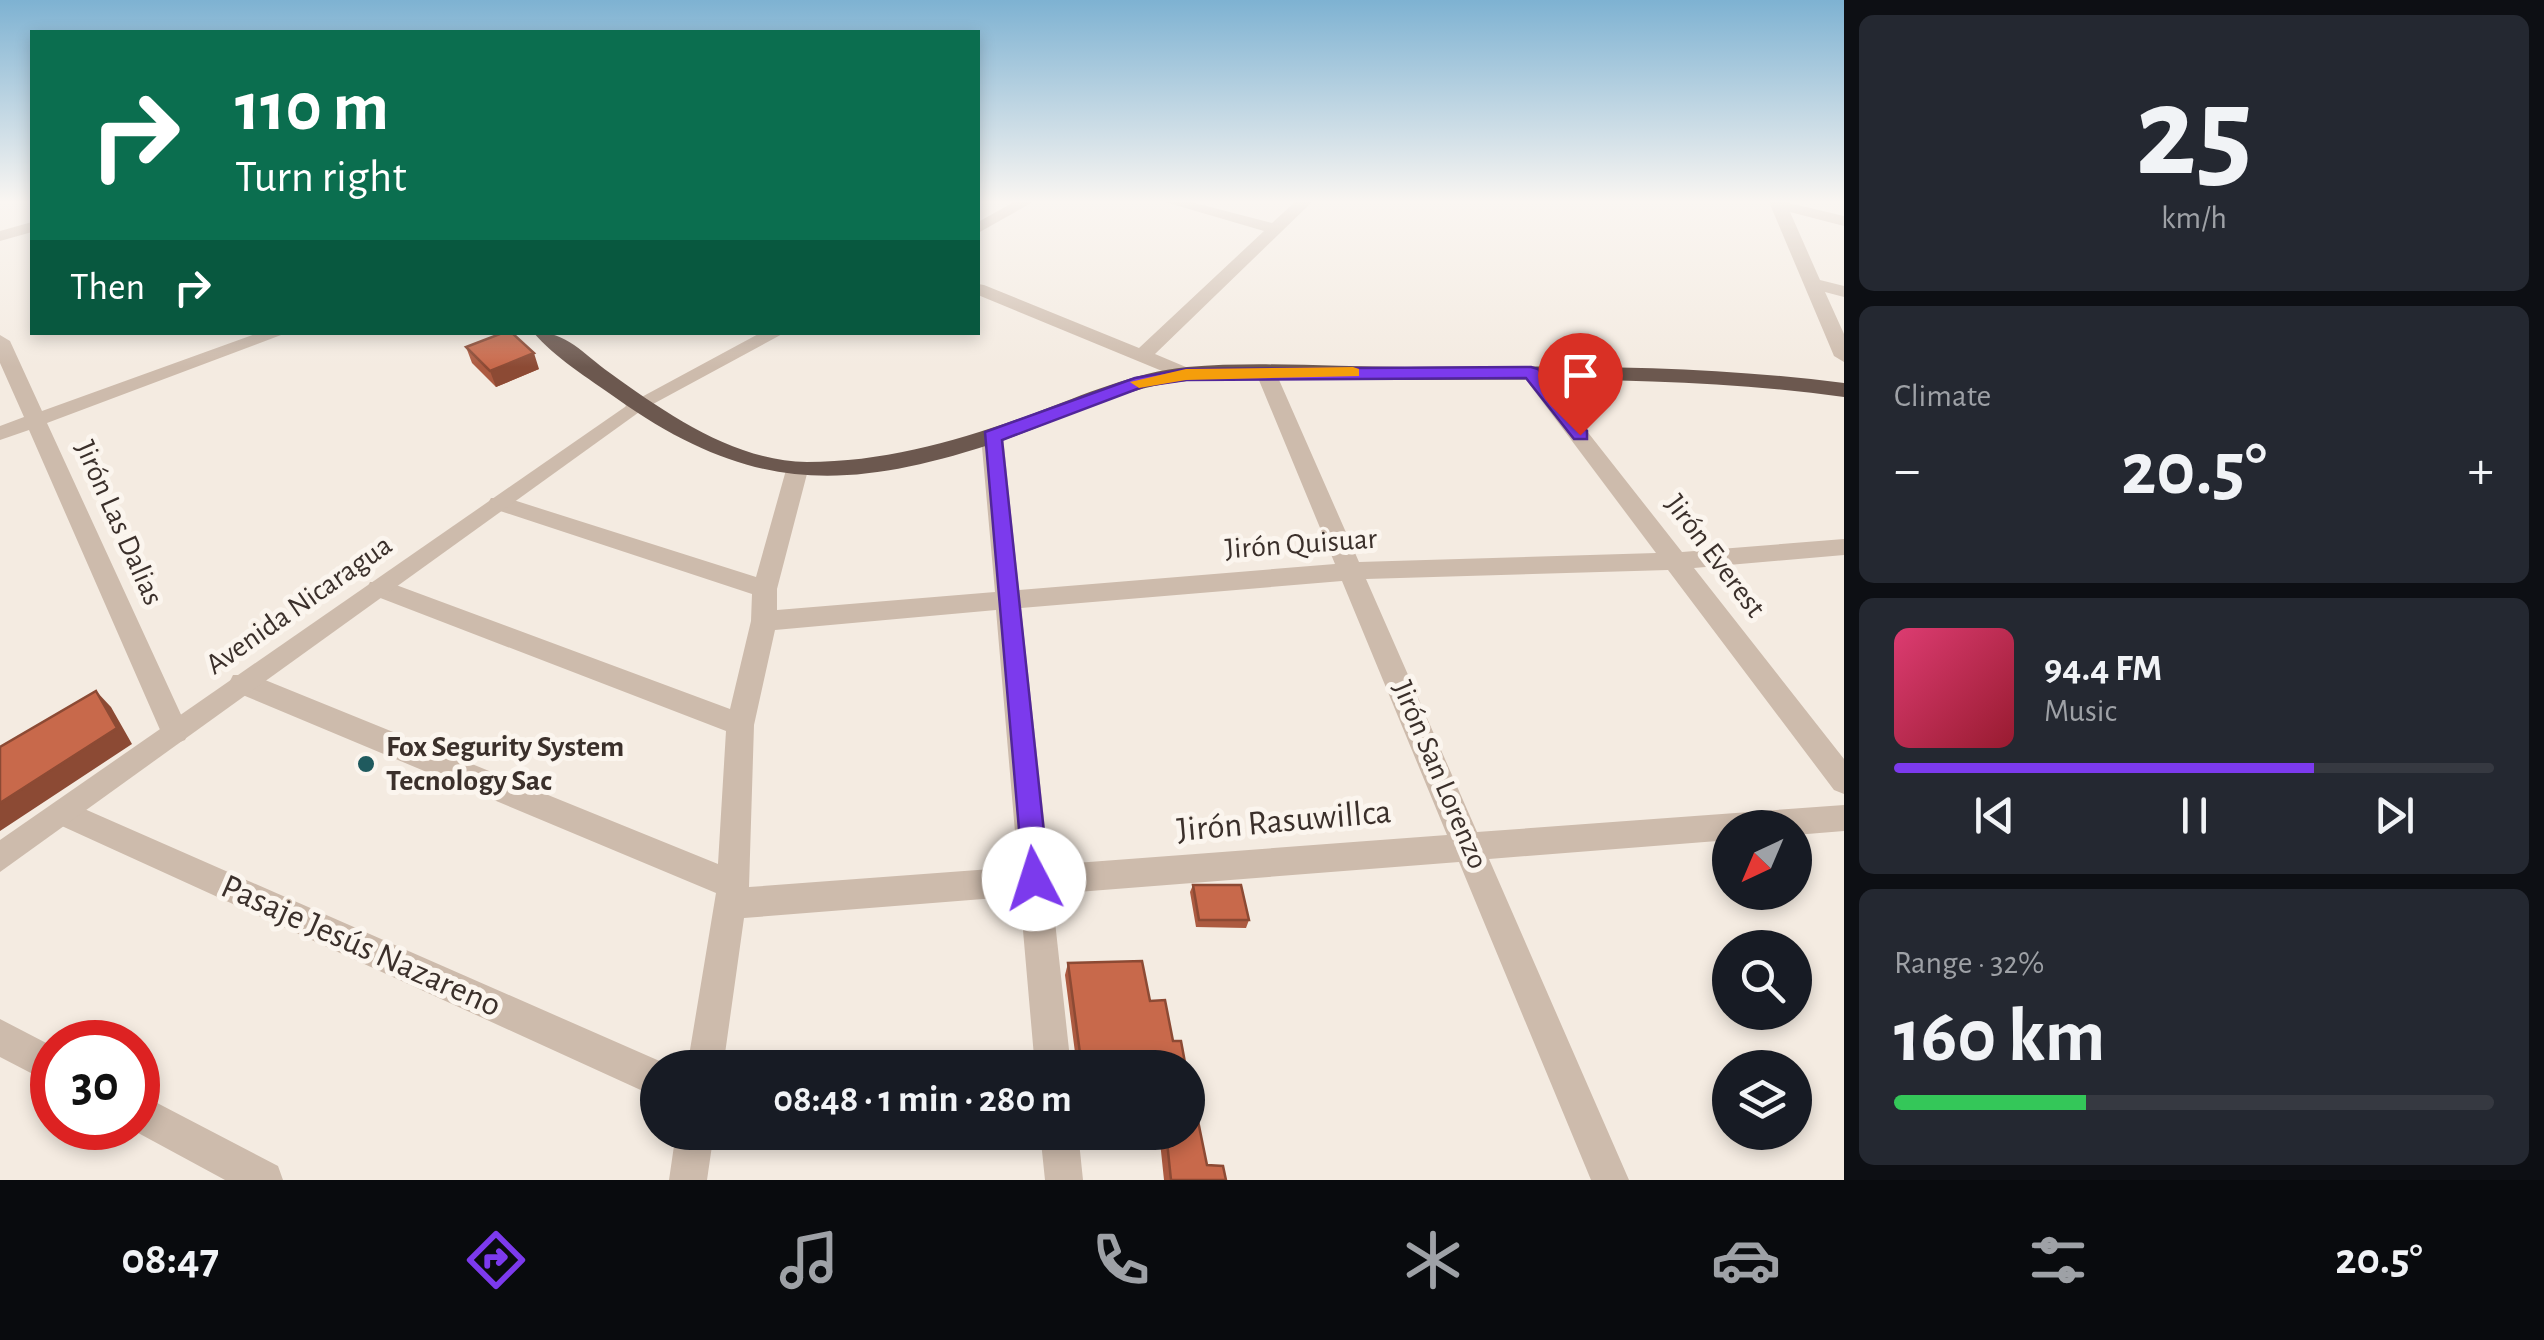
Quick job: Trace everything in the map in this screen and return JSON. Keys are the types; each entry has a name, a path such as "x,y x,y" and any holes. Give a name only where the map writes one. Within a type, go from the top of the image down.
{"highway":[{"path":"547,335 635,406 690,439 751,464 797,470 871,467 933,455 1141,382 1186,374 1531,372 1768,380 1844,390"}],"street":[{"path":"1142,356 1246,257"},
{"path":"1800,257 1844,356"},
{"path":"1811,283 1844,292"},
{"path":"980,290 1186,374"},
{"path":"0,433 272,335"},
{"name":"Avenida Nicaragua","path":"0,858 635,406 771,335"},
{"name":"Jirón Las Dalias","path":"0,341 175,732"},
{"name":"Jirón San Lorenzo","path":"1266,372 1610,1180"},
{"name":"Jirón Everest","path":"1531,372 1679,560 1844,781"},
{"path":"992,436 1011,599 1051,1050"},
{"path":"708,1050 732,894 740,725 764,620 765,589 797,470"},
{"path":"498,503 765,589"},
{"name":"Jirón Quisuar","path":"764,620 1352,571 1679,560 1844,548"},
{"path":"379,588 740,725"},
{"path":"243,683 732,894"},
{"name":"Pasaje Jesús Nazareno","path":"64,813 640,1071"},
{"name":"Jirón Rasuwillca","path":"732,894 1034,879 1844,818"},
{"path":"0,1038 30,1054"},
{"path":"160,1124 264,1180"},
{"path":"688,1180 693,1150"},
{"path":"1061,1150 1064,1180"}],"building":[{"path":"497,335 514,335 534,353 490,371 466,347"},
{"path":"96,691 117,728 0,803 0,747"},
{"path":"1193,885 1241,885 1249,920 1199,920"},
{"path":"1142,961 1150,1001 1165,1000 1173,1041 1181,1041 1183,1050 1080,1050 1068,963"},
{"path":"1168,1150 1204,1150 1207,1165 1223,1166 1226,1180 1171,1180"}],"slow traffic":[{"path":"1139,382 1186,374 1353,372"}],"place":[{"name":"Fox Segurity System Tecnology Sac","path":"366,764"}],"route":[{"path":"1034,879 1011,599 992,436 1141,382 1186,374 1266,372 1531,372 1580,435"}]}
